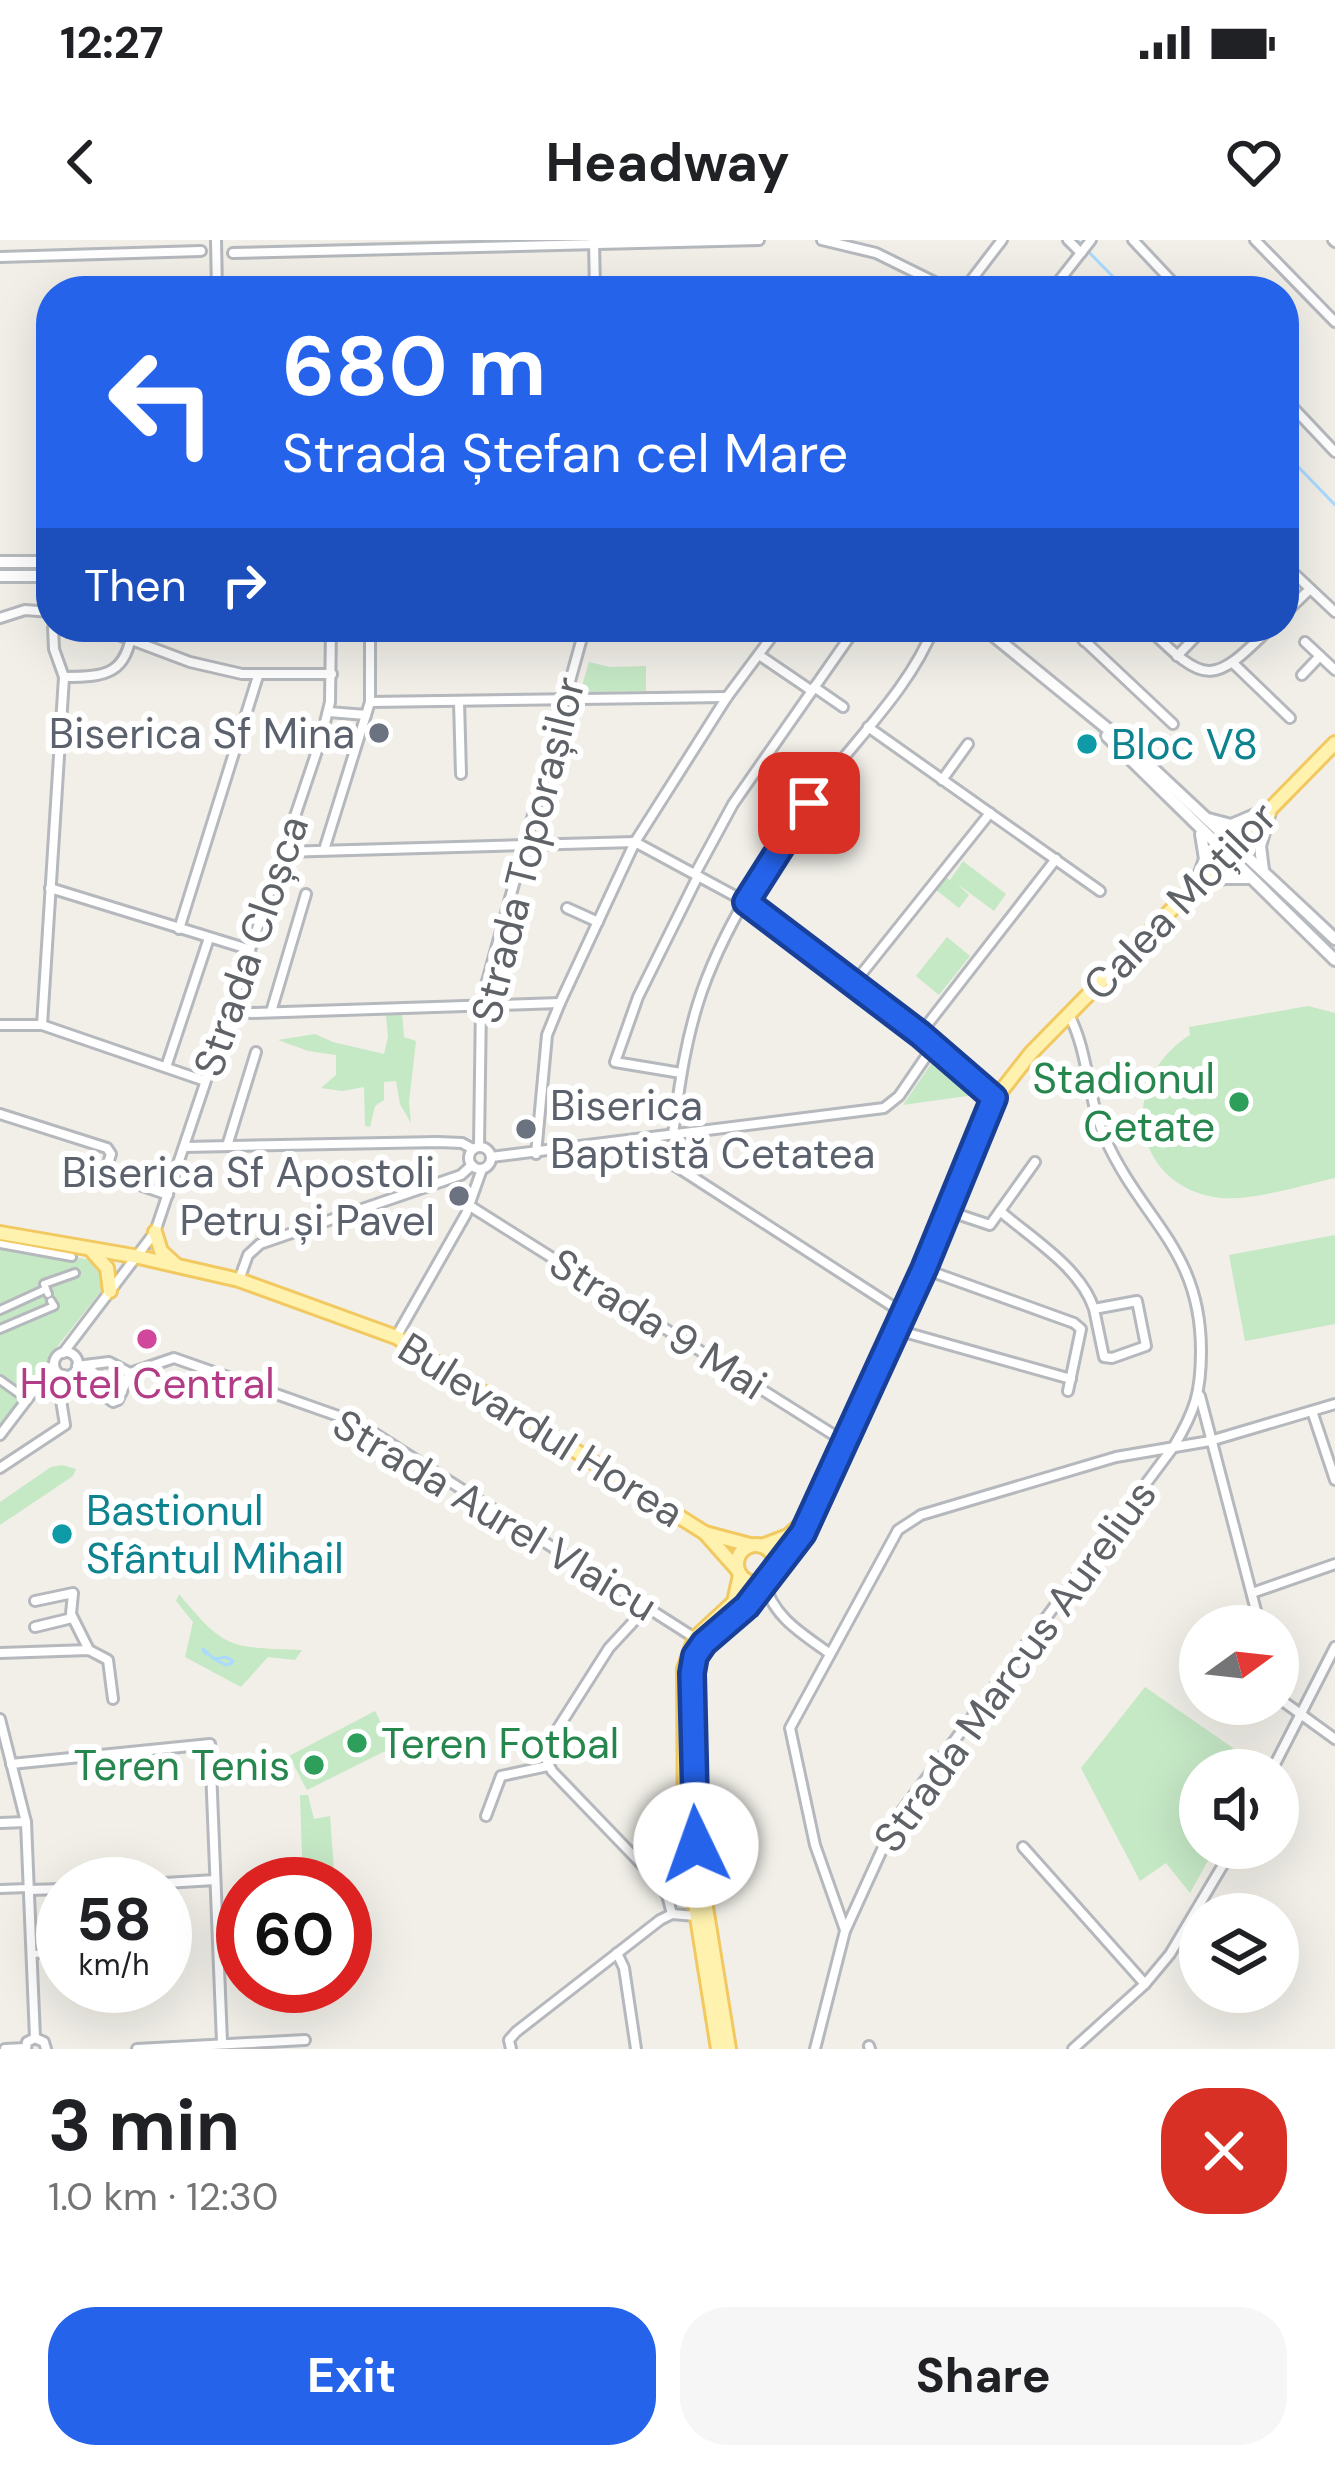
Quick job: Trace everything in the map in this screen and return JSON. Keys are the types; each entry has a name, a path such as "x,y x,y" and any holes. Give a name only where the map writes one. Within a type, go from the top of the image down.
{"main road":[{"path":"0,562 36,562"},
{"path":"0,576 36,576"},
{"path":"1006,642 1258,876 1335,960"},
{"name":"Calea Moților","path":"699,1640 743,1611 803,1533 924,1269 994,1098 1335,742"},
{"path":"1202,822 1231,824 1272,806"},
{"path":"1258,876 1260,846 1272,806"},
{"path":"1194,888 1205,860 1202,822"},
{"path":"1194,888 1224,878 1258,876 1335,939"},
{"path":"155,1232 161,1251 176,1264"},
{"name":"Bulevardul Horea","path":"0,1233 239,1280 396,1337 706,1533"},
{"path":"90,1249 106,1268 110,1291"},
{"name":"Calea Moților","path":"699,1640 734,1602 737,1557 756,1545 788,1537 810,1514"},
{"path":"706,1533 772,1553 775,1568"},
{"path":"706,1533 749,1582 763,1582"},
{"path":"699,1640 684,1670 685,1842 718,2049"},
{"path":"699,1640 692,1673 693,1817 729,2049"}],"street":[{"path":"216,240 217,276"},
{"path":"232,254 759,240"},
{"path":"822,240 876,253 923,276"},
{"path":"974,276 1002,240"},
{"path":"1063,276 1087,246 1068,240"},
{"path":"1132,240 1167,276"},
{"path":"1255,240 1290,276"},
{"path":"594,242 595,276"},
{"path":"0,256 201,251"},
{"path":"1299,285 1335,322"},
{"path":"1299,414 1335,452"},
{"path":"1299,578 1335,612"},
{"path":"1299,599 1310,589"},
{"path":"0,618 36,611"},
{"path":"42,1025 64,677 54,642"},
{"path":"64,677 112,671 124,659 129,642"},
{"path":"151,642 190,662 258,676 332,674"},
{"name":"Strada Cloșca","path":"63,1353 155,1232 329,712 331,642"},
{"path":"324,850 370,702 370,642"},
{"name":"Strada Toporașilor","path":"476,1148 481,1003 581,642"},
{"path":"536,1154 547,1035 560,1003 635,842 727,697 768,642"},
{"path":"681,1073 615,1062 638,997 734,804 846,642"},
{"path":"673,1135 681,1073 703,988 746,902 809,803 912,670 926,642"},
{"path":"1086,642 1173,724"},
{"path":"1163,642 1187,666 1202,671 1234,664 1256,642"},
{"path":"1177,656 1190,642"},
{"path":"1306,642 1335,670"},
{"path":"759,655 843,707"},
{"path":"1302,675 1320,656"},
{"path":"1234,664 1290,718"},
{"path":"179,928 258,676"},
{"path":"370,702 727,697"},
{"path":"459,701 461,773"},
{"path":"329,712 366,715"},
{"path":"868,727 1100,891"},
{"path":"942,780 968,744"},
{"path":"760,767 809,803"},
{"path":"855,982 990,813"},
{"path":"282,852 635,842 746,902 855,982 994,1098"},
{"path":"920,1034 1056,859"},
{"path":"50,888 248,949"},
{"path":"272,1012 307,894"},
{"path":"566,908 598,922"},
{"path":"166,1067 208,938"},
{"path":"229,1007 272,1012 560,1003"},
{"path":"1069,1015 1106,1142 1192,1281 1201,1323 1199,1395 1255,1605"},
{"path":"0,1025 42,1025 206,1081"},
{"path":"491,1157 884,1108 899,1096 934,1045"},
{"path":"227,1146 256,1052"},
{"path":"0,1114 107,1148 111,1154 105,1173 168,1195"},
{"path":"654,1137 671,1163 904,1313"},
{"path":"184,1147 438,1142 486,1148 491,1157 488,1166 260,1244 248,1255 239,1280"},
{"path":"476,1148 469,1159 477,1167"},
{"path":"948,1211 988,1225 1035,1162"},
{"path":"396,1337 470,1206 477,1167"},
{"name":"Strada 9 Mai","path":"470,1206 846,1443"},
{"path":"1000,1211 1073,1275 1094,1309 1104,1357 1146,1346 1137,1301 1094,1309"},
{"path":"0,1244 72,1257"},
{"path":"924,1269 1074,1323 1081,1329 1068,1391"},
{"path":"0,1329 54,1306 44,1284 75,1273"},
{"path":"0,1310 49,1295"},
{"path":"897,1330 1071,1379"},
{"path":"0,1436 63,1353 74,1355 77,1366 72,1374 63,1375"},
{"name":"Strada Aurel Vlaicu","path":"77,1366 109,1362 130,1373 174,1358 358,1423 699,1640"},
{"path":"0,1468 64,1427 63,1375 54,1364"},
{"path":"91,1367 122,1391 130,1373"},
{"path":"0,1380 21,1395"},
{"path":"845,1930 814,1844 790,1734 792,1722 898,1529 908,1521 1117,1457 1174,1446 1199,1395"},
{"name":"Strada Marcus Aurelius","path":"815,2049 845,1930 896,1819 1174,1446 1210,1441 1335,1404"},
{"path":"1312,1411 1335,1480"},
{"path":"1252,1593 1335,1564"},
{"path":"763,1582 787,1621 829,1652"},
{"path":"35,1600 71,1592 72,1618 88,1650"},
{"path":"646,1607 631,1629 609,1648 553,1736 548,1766 662,1888 672,1914"},
{"path":"35,1627 72,1618"},
{"path":"1282,1749 1335,1647"},
{"path":"0,1653 88,1650 108,1660 113,1699"},
{"path":"1300,1714 1335,1739"},
{"path":"0,1719 26,1822 35,2038 26,2049 5,2049"},
{"path":"11,1764 210,1744 222,2042"},
{"path":"486,1816 501,1776 548,1766"},
{"path":"0,1823 26,1822"},
{"path":"1023,1846 1145,1984"},
{"path":"1073,2049 1145,1984 1196,1916 1222,1869"},
{"path":"192,1881 215,1880"},
{"path":"0,1889 36,1889"},
{"path":"511,2049 509,2040 516,2032 617,1953 672,1914 696,1916"},
{"path":"617,1953 624,1968 636,2049"},
{"path":"32,1954 36,1954"},
{"path":"35,2038 46,2049"},
{"path":"137,2049 305,2040"}],"green space":[{"path":"589,662 646,666 646,691 586,692 582,686"},
{"path":"963,861 1006,894 994,911 956,883 969,895 959,908 936,890"},
{"path":"947,937 970,956 939,995 916,976"},
{"name":"Stadionul Cetate","path":"1308,1006 1335,1013 1335,1178 1227,1198 1186,1188 1164,1172 1150,1151 1144,1102 1152,1077 1167,1054 1190,1035 1189,1027"},
{"path":"402,1012 404,1037 416,1041 411,1123 400,1104 396,1081 384,1082 384,1100 375,1106 370,1127 365,1126 364,1087 321,1088 336,1075 336,1055 278,1040 315,1034 384,1054 386,1015"},
{"path":"940,1060 974,1095 903,1105 933,1061"},
{"path":"1335,1235 1335,1324 1245,1341 1229,1255"},
{"path":"0,1243 96,1261 105,1286 0,1430"},
{"path":"51,1467 76,1469 73,1476 0,1525 0,1502"},
{"path":"179,1594 208,1626 231,1642 302,1650 295,1660 268,1657 241,1687 185,1657 193,1622 176,1601"},
{"path":"1145,1687 1179,1711 1179,1725 1200,1725 1234,1749 1179,1749 1179,1869 1203,1869 1190,1893 1166,1863 1140,1881 1081,1768"},
{"name":"Teren Fotbal","path":"375,1711 393,1747 307,1790 289,1756"},
{"path":"300,1795 308,1795 314,1819 330,1816 333,1857 302,1857"}],"waterway":[{"path":"1077,240 1112,276"},
{"path":"1299,468 1335,505"},
{"path":"206,1654 203,1649 214,1659 233,1661"},
{"path":"214,1659 232,1663"}],"place":[{"name":"Biserica Sf Mina","path":"379,733"},
{"name":"Bloc V8","path":"1087,744"},
{"name":"Stadionul Cetate","path":"1239,1102"},
{"name":"Biserica Baptistă Cetatea","path":"526,1129"},
{"name":"Biserica Sf Apostoli Petru și Pavel","path":"459,1196"},
{"name":"Hotel Central","path":"147,1339"},
{"name":"Bastionul Sfântul Mihail","path":"62,1534"},
{"name":"Teren Fotbal","path":"357,1743"},
{"name":"Teren Tenis","path":"314,1765"}],"route":[{"path":"696,1845 692,1786 695,1656 747,1606 803,1533 924,1269 994,1098 855,982 746,902 809,803"}]}
